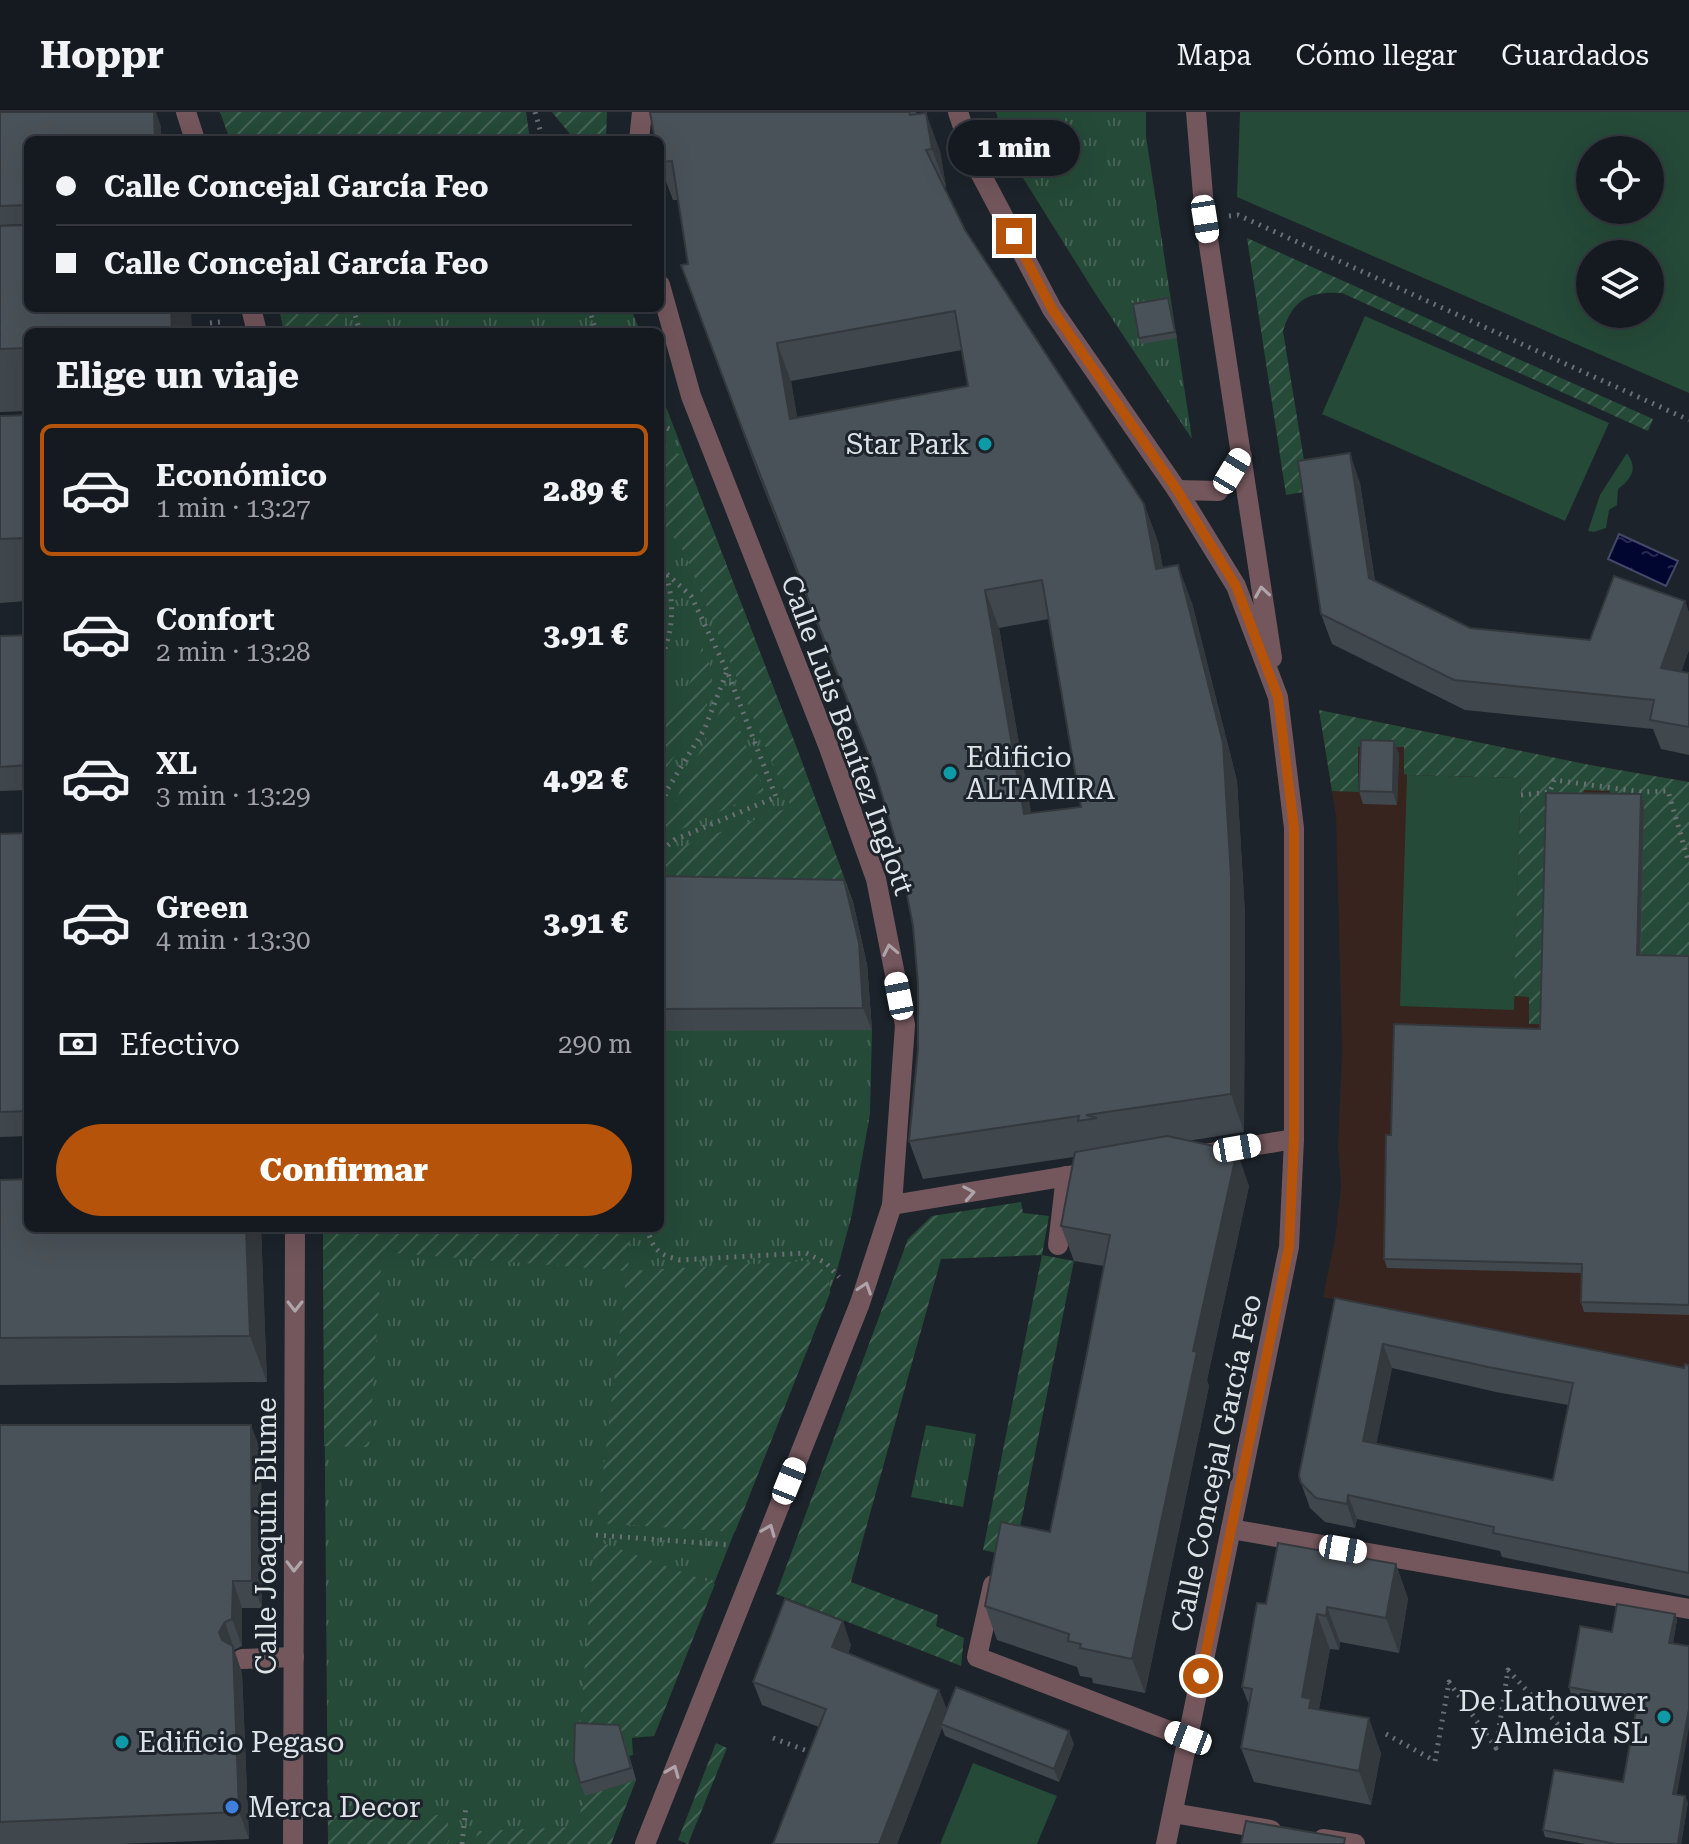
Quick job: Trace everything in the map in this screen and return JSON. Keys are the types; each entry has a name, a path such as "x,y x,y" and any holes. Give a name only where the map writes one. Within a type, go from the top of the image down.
{"street":[{"path":"186,112 194,136"},
{"path":"639,136 642,112"},
{"name":"Calle Concejal García Feo","path":"958,112 975,163 1052,309 1177,490 1236,586 1278,697 1294,828 1294,1139 1289,1247 1166,1844"},
{"path":"1196,112 1205,219 1278,697"},
{"name":"Calle Luis Benítez Inglott","path":"645,1844 860,1303 892,1205 905,1025 876,879 828,745 691,396 664,299"},
{"path":"1177,490 1218,491 1242,456"},
{"path":"1188,1156 1294,1139"},
{"path":"892,1205 1112,1169"},
{"path":"1058,1245 1066,1176"},
{"name":"Calle Joaquín Blume","path":"293,1844 295,1232"},
{"path":"1231,1529 1689,1609"},
{"path":"994,1581 977,1657 1188,1738"},
{"path":"242,1659 294,1657"},
{"path":"1173,1813 1355,1844"}],"path":[{"path":"535,112 542,136"},
{"path":"1205,219 1238,215 1689,420"},
{"path":"210,323 220,322"},
{"path":"664,427 675,431"},
{"path":"664,568 673,611 664,651"},
{"path":"664,849 674,840 776,797 727,671 691,596 667,574"},
{"path":"664,799 705,728 727,671"},
{"path":"1550,792 1554,780 1642,792 1668,791 1689,863"},
{"path":"1521,795 1561,794"},
{"path":"648,1232 652,1247 661,1255 680,1260 806,1253 826,1263 860,1303"},
{"path":"596,1535 730,1545"},
{"path":"1386,1734 1435,1761 1449,1682 1496,1748 1508,1670 1566,1733"},
{"path":"773,1738 810,1752"},
{"path":"462,1844 466,1806"}],"shaded area":[{"path":"1319,710 1689,782 1689,1368 1323,1297 1335,1239 1341,1186 1338,1147 1342,1051 1336,816"}],"green space":[{"path":"220,112 526,112 529,136 229,136"},
{"path":"552,112 607,112 606,136 572,136"},
{"path":"996,112 1146,112 1146,136 1192,439 1008,154"},
{"path":"1240,112 1689,112 1689,393 1237,197"},
{"path":"1247,238 1653,419 1648,431 1342,293 1320,294 1297,304 1283,331 1309,491 1286,495"},
{"path":"280,312 632,312 638,328 283,328"},
{"path":"280,312 341,312 346,328 283,328"},
{"path":"1365,316 1609,423 1565,521 1322,414"},
{"path":"664,401 853,902 867,965 872,1031 870,1114 852,1214 836,1274 654,1736 632,1738 633,1755 629,1756 636,1780 611,1844 328,1844 323,1232 664,1232"},
{"path":"664,445 685,458 853,902 664,898 664,864 684,845 791,807 684,552 664,524"},
{"path":"1627,453 1632,473 1618,489 1617,505 1609,510 1606,528 1588,531 1600,495"},
{"path":"702,647 712,673 707,702 694,729 664,770 664,722 686,690"},
{"path":"727,697 764,791 664,837 664,824"},
{"path":"1319,710 1689,782 1689,965 1632,1034 1610,791 1584,790 1544,1024 1529,1024 1529,997 1514,996 1521,778 1407,775 1404,774 1404,747 1358,747 1358,792 1332,791"},
{"path":"1407,775 1521,778 1514,1010 1400,1006"},
{"path":"1021,1202 1023,1213 1049,1216 1042,1255 941,1259 851,1582 938,1615 936,1626 964,1638 961,1666 776,1594 908,1239 932,1216"},
{"path":"323,1232 630,1232 628,1271 805,1261 821,1268 829,1280 830,1293 735,1532 597,1523 627,1271 382,1252 369,1447 324,1446"},
{"path":"1042,1255 1074,1261 1014,1557 983,1550"},
{"path":"926,1425 976,1434 963,1507 911,1497"},
{"path":"595,1540 715,1584 654,1736 579,1736"},
{"path":"716,1743 727,1748 688,1844 678,1840"},
{"path":"973,1763 1057,1796 1037,1844 940,1844"},
{"path":"636,1780 611,1844 474,1844 478,1831 576,1827 585,1796"},
{"path":"448,1815 448,1844 328,1844 328,1816"}],"water":[{"path":"1619,534 1678,561 1666,586 1608,559"}],"building":[{"path":"0,112 154,112 155,136 24,136 24,205 0,206"},
{"path":"650,112 926,113 932,149 926,150 965,230 1144,504 1156,569 1178,565 1223,743 1231,877 1231,1094 1086,1115 1097,1118 1078,1121 1079,1116 909,1141 918,1049 918,984 913,926 898,849 875,771 681,265 688,264 672,161 664,162 664,136 654,136","holes":["955,311 968,386 790,419 777,343","1042,580 1081,807 1024,814 985,590"]},
{"path":"24,225 24,312 171,312 172,328 24,328 24,348 0,349 0,226"},
{"path":"1168,298 1175,332 1139,338 1133,304"},
{"path":"24,415 24,538 0,539 0,416"},
{"path":"1350,453 1369,578 1470,628 1590,640 1614,576 1685,601 1661,668 1689,673 1689,727 1650,720 1654,700 1454,680 1321,614 1298,461"},
{"path":"24,635 24,765 0,767 0,636"},
{"path":"1361,740 1394,741 1393,792 1359,791"},
{"path":"1546,793 1641,794 1637,955 1689,956 1689,1305 1581,1302 1582,1264 1384,1259 1386,1135 1391,1135 1394,1024 1540,1029"},
{"path":"24,833 24,1111 0,1112 0,834"},
{"path":"664,876 844,880 859,943 863,1008 664,1009"},
{"path":"1167,1136 1237,1151 1193,1351 1197,1352 1132,1659 1080,1648 1081,1644 1068,1641 1069,1634 985,1606 1001,1522 1050,1532 1085,1363 1110,1235 1061,1226 1075,1152"},
{"path":"24,1179 24,1232 246,1232 250,1336 0,1338 0,1180"},
{"path":"1335,1298 1684,1368 1685,1364 1689,1365 1689,1573 1493,1533 1494,1527 1348,1495 1347,1504 1316,1498 1301,1483 1299,1475","holes":["1383,1344 1573,1383 1553,1480 1363,1441"]},
{"path":"0,1425 251,1425 252,1581 233,1581 232,1619 225,1622 219,1632 222,1640 233,1646 239,1812 0,1822"},
{"path":"1278,1543 1396,1564 1386,1618 1327,1607 1326,1616 1317,1614 1302,1697 1311,1699 1309,1708 1369,1718 1359,1771 1241,1748 1252,1689 1242,1687 1257,1603 1266,1604"},
{"path":"785,1599 843,1621 832,1647 939,1690 879,1844 773,1844 826,1709 753,1682"},
{"name":"De Lathouwer y Almeida SL","path":"1617,1604 1675,1614 1669,1643 1689,1646 1689,1709 1673,1794 1685,1796 1678,1844 1616,1844 1543,1830 1554,1770 1623,1782 1638,1700 1569,1687 1580,1626 1612,1632"},
{"path":"956,1687 1069,1731 1054,1769 941,1724"},
{"path":"575,1723 619,1725 631,1768 580,1783 574,1761"},
{"path":"1246,1821 1345,1838 1344,1844 1241,1844"}],"place":[{"name":"Star Park","path":"985,444"},
{"name":"Edificio ALTAMIRA","path":"950,773"},
{"name":"De Lathouwer y Almeida SL","path":"1664,1717"},
{"name":"Edificio Pegaso","path":"122,1742"},
{"name":"Merca Decor","path":"232,1807"}],"route":[{"path":"1014,236 1052,309 1177,490 1236,586 1278,697 1294,828 1294,1139 1289,1247 1201,1676"}]}
